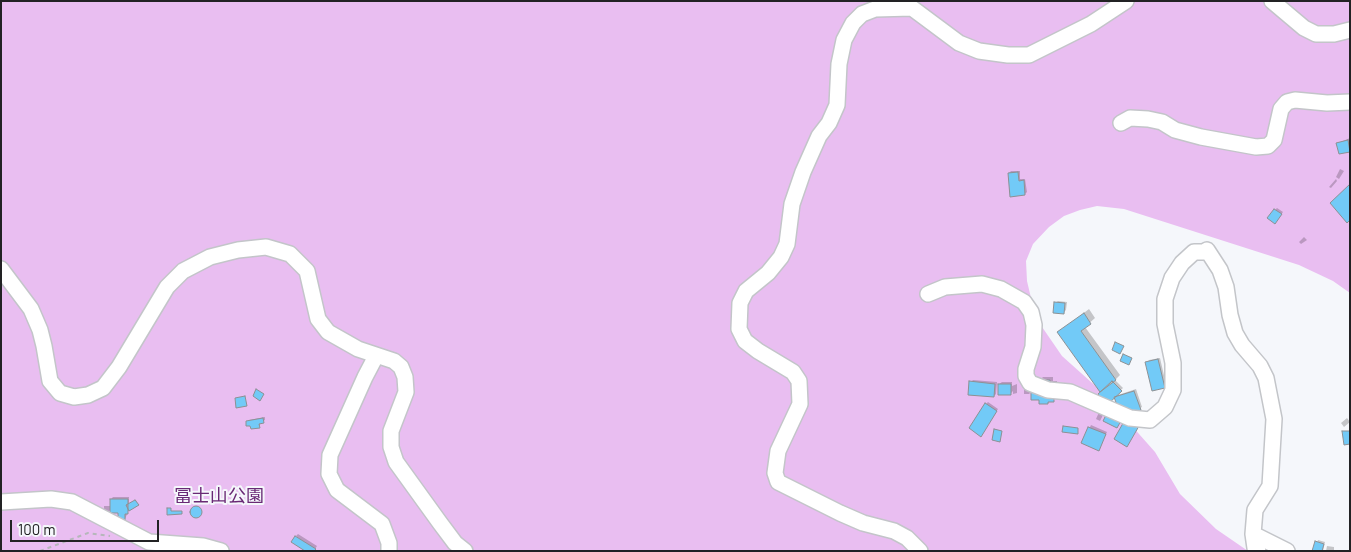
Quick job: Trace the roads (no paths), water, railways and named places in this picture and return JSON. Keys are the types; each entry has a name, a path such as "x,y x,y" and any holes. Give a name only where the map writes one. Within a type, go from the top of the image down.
{"street":[{"path":"920,551 907,538 894,531 840,513 778,482 775,474 778,451 800,404 799,381 793,372 745,341 739,329 740,303 746,291 768,273 781,257 787,244 792,204 803,172 819,136 829,123 837,105 839,64 844,40 853,23 862,14 875,9 912,8 959,42 979,51 1008,55 1030,55 1091,24 1126,1"},
{"path":"1272,1 1304,28 1316,34 1334,34 1350,30"},
{"path":"1121,123 1130,118 1148,119 1162,122 1175,130 1201,137 1256,147 1268,146 1274,140 1281,109 1287,102 1295,100 1327,103 1350,102"},
{"path":"1,268 31,309 40,330 50,382 60,393 74,397 88,395 103,388 119,367 167,287 183,271 210,257 238,250 266,247 290,254 307,271 318,319 328,332 358,349 394,361 401,367 405,377 406,392 391,431 391,447 396,462 455,543 465,551"},
{"path":"928,294 945,287 982,284 1001,289 1024,302 1031,312 1034,326 1033,347 1026,369 1026,376 1030,383 1048,390 1070,392 1130,418 1150,420 1164,407 1173,390 1173,363 1164,324 1165,299 1172,278 1182,263 1194,252 1204,252 1207,250 1220,270 1226,287 1235,333 1242,345 1260,366 1266,378 1274,419 1270,486 1255,510 1252,534 1255,548 1258,551"},
{"path":"376,356 364,377 330,455 329,474 337,490 382,524 389,543 389,551"},
{"path":"1,502 51,499 72,502 146,547 203,546 221,551"},
{"path":"1252,534 1287,551"}],"park label":[{"name":"冨士山公園","path":"219,496"}]}
